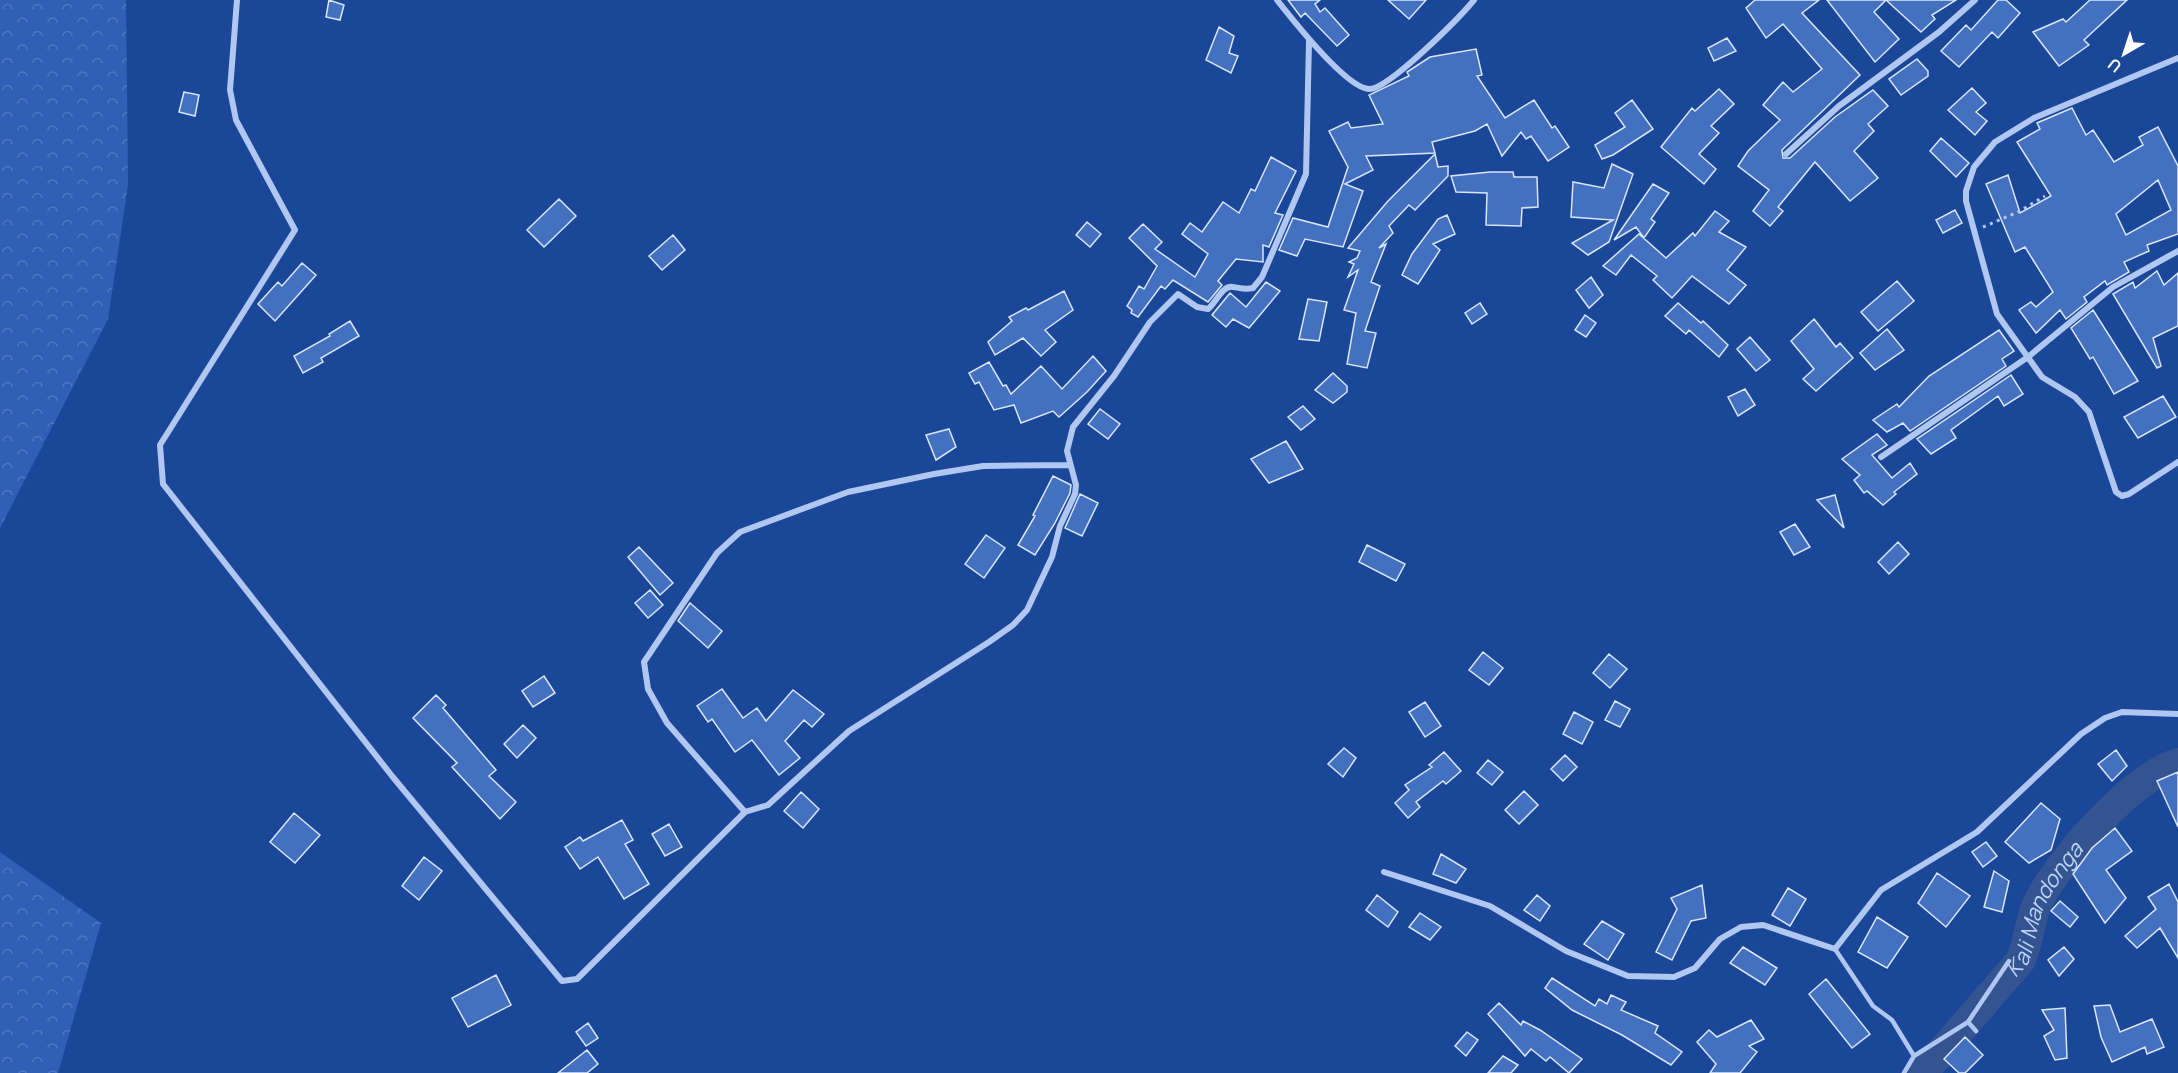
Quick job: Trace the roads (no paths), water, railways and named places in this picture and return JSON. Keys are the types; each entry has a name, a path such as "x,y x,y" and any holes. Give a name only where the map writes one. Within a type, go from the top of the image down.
{"street":[{"path":"237,0 230,101 236,120 296,230 160,445 163,484 392,776 562,981 577,979 745,812 768,805 849,731 989,642 1020,617 1039,588 1052,557 1060,526 1075,494 1076,485 1067,451 1073,427 1114,376 1150,322 1172,297 1178,294 1197,307 1208,309 1225,288 1231,286 1243,289 1253,288 1262,277 1306,174 1309,41"},
{"path":"1277,0 1309,41 1358,86 1376,88 1406,66 1456,21 1474,0"},
{"path":"1786,154 1839,106 1939,32 1975,0"},
{"path":"2178,58 2034,118 1995,142 1974,167 1966,191 1973,231 1997,314 2042,377 2075,397 2089,412 2113,488 2118,495 2129,494 2144,487 2178,462"},
{"path":"1881,457 2028,357 2113,287 2178,251"},
{"path":"745,812 667,723 648,689 644,662 717,553 740,532 848,492 982,466 1070,465"},
{"path":"1384,872 1490,906 1566,951 1628,976 1674,977 1695,968 1720,939 1741,927 1763,925 1835,949 1881,890 1977,832 2082,734 2105,718 2122,712 2178,714"}],"lane":[{"path":"1835,949 1873,1006 1892,1020 1914,1056"},
{"path":"1904,1073 1914,1056 1968,1022 2009,961"},
{"path":"1968,1022 1976,1031"}],"waterway":[{"name":"Kali Mandonga","path":"1923,1073 2021,960 2036,906 2060,867 2118,803 2139,785 2160,771 2178,763"}]}
